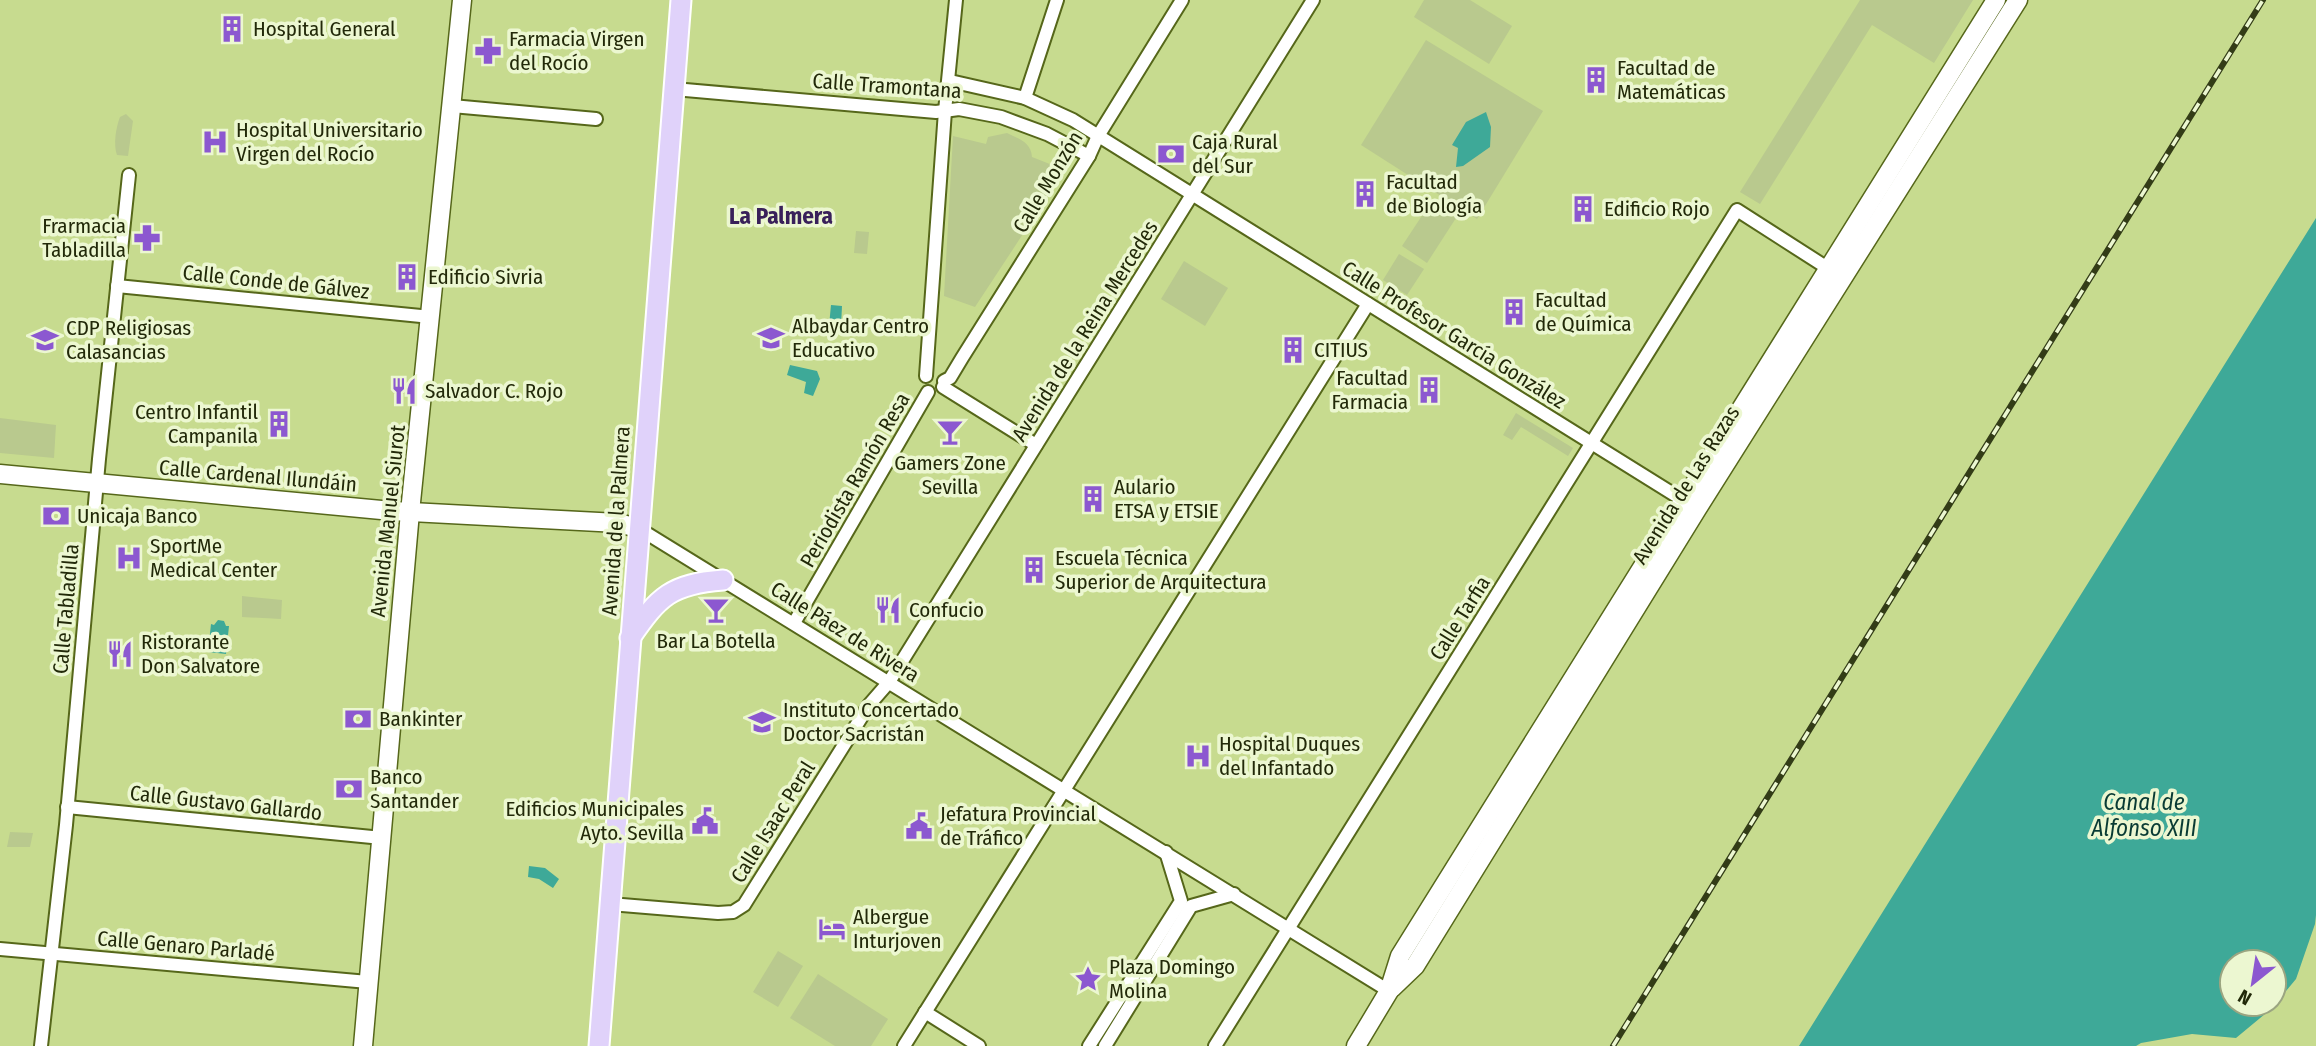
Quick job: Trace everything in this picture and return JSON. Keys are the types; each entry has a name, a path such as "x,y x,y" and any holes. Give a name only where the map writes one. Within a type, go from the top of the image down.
{"main road":[{"name":"Avenida Manuel Siurot","path":"363,1046 411,512 462,0"},
{"name":"Avenida de la Palmera","path":"599,1046 681,0"},
{"name":"Avenida de Las Razas","path":"1356,1046 1389,991 1415,966 1829,269 1996,0"},
{"name":"Avenida de Las Razas","path":"1691,505 2018,0"},
{"name":"Calle Cardenal Ilundáin","path":"0,474 411,512 609,523 638,528"},
{"path":"629,639 650,610 668,593 694,582 723,580"}],"street":[{"path":"943,384 937,393 928,392 923,385 926,376 945,111 956,0"},
{"path":"1025,97 1058,0"},
{"name":"Calle Monzón","path":"943,384 950,378 1089,156 1098,136 1182,0"},
{"name":"Avenida de la Reina Mercedes","path":"889,681 1313,0"},
{"name":"Calle Tramontana","path":"950,81 1025,97 1073,120 1192,194"},
{"name":"Calle Tramontana","path":"674,89 936,112 959,108 1001,117 1047,134 1089,156"},
{"path":"452,106 596,119"},
{"name":"Calle Tabladilla","path":"41,1046 130,175"},
{"name":"Calle Profesor García González","path":"1192,194 1691,505"},
{"name":"Calle Tarfia","path":"1215,1046 1737,210 1829,269"},
{"name":"Calle Conde de Gálvez","path":"117,286 431,317"},
{"path":"904,1046 1368,304"},
{"path":"926,376 937,373 943,384 1036,445"},
{"name":"Periodista Ramón Resa","path":"794,623 928,392"},
{"name":"Calle Páez de Rivera","path":"638,528 1389,991"},
{"name":"Calle Isaac Peral","path":"610,904 718,913 739,910 869,705 889,681"},
{"name":"Calle Gustavo Gallardo","path":"67,807 382,838"},
{"path":"1089,1046 1181,901 1166,852"},
{"path":"1105,1046 1191,906 1234,894"},
{"name":"Calle Genaro Parladé","path":"0,949 368,982"},
{"path":"925,1012 979,1046"}],"green space":[{"path":"1424,0 1470,0 1512,26 1489,64 1414,17"},
{"path":"1860,0 1973,0 1934,63 1872,25 1760,204 1740,192"},
{"path":"1426,40 1543,111 1477,219 1361,145"},
{"path":"126,114 133,121 128,156 117,155 115,146 120,117"},
{"path":"1007,133 1027,144 1032,157 1065,170 975,307 944,296 953,136 986,144 988,137"},
{"path":"1431,202 1456,218 1427,263 1402,246"},
{"path":"856,231 869,232 867,254 854,253"},
{"path":"1399,254 1424,269 1407,295 1383,280"},
{"path":"1184,261 1228,288 1205,326 1161,299"},
{"path":"1516,413 1573,448 1568,456 1521,427 1512,440 1503,435"},
{"path":"0,418 56,425 54,458 0,453"},
{"path":"242,596 282,600 281,619 242,617"},
{"path":"10,832 33,833 30,847 7,847"},
{"path":"778,951 803,966 778,1007 753,992"},
{"path":"818,974 888,1019 871,1046 835,1046 790,1018"}],"water":[{"path":"1486,112 1491,127 1490,147 1463,166 1456,167 1458,148 1452,145 1466,122"},
{"name":"Canal de Alfonso XIII","path":"2316,218 2315,924 2296,979 2288,989 2288,948 2218,948 2218,1018 2260,1018 2236,1038 2192,1034 2136,1046 1799,1046"},
{"path":"831,305 842,306 841,326 829,326"},
{"path":"790,365 817,371 820,379 813,396 804,393 806,382 787,375"},
{"path":"218,620 229,626 226,654 208,652 211,624 214,625"},
{"path":"529,866 545,868 559,879 553,888 539,879 528,877"}],"railway":[{"path":"1613,1046 2263,0"}],"place":[{"name":"Hospital General","path":"232,29"},
{"name":"Farmacia Virgen del Rocío","path":"488,51"},
{"name":"Facultad de Matemáticas","path":"1596,80"},
{"name":"Hospital Universitario Virgen del Rocío","path":"215,142"},
{"name":"Caja Rural del Sur","path":"1171,154"},
{"name":"Facultad de Biología","path":"1365,194"},
{"name":"Edificio Rojo","path":"1583,209"},
{"name":"Frarmacia Tabladilla","path":"147,238"},
{"name":"Edificio Sivria","path":"407,277"},
{"name":"Facultad de Química","path":"1514,312"},
{"name":"Albaydar Centro Educativo","path":"771,338"},
{"name":"CDP Religiosas Calasancias","path":"45,340"},
{"name":"CITIUS","path":"1293,350"},
{"name":"Facultad Farmacia","path":"1429,390"},
{"name":"Salvador C. Rojo","path":"404,391"},
{"name":"Centro Infantil Campanila","path":"279,424"},
{"name":"Gamers Zone Sevilla","path":"950,432"},
{"name":"Aulario ETSA y ETSIE","path":"1093,499"},
{"name":"Unicaja Banco","path":"56,516"},
{"name":"SportMe Medical Center","path":"129,558"},
{"name":"Escuela Técnica Superior de Arquitectura","path":"1034,570"},
{"name":"Bar La Botella","path":"716,610"},
{"name":"Confucio","path":"888,610"},
{"name":"Ristorante Don Salvatore","path":"120,654"},
{"name":"Bankinter","path":"358,719"},
{"name":"Instituto Concertado Doctor Sacristán","path":"762,722"},
{"name":"Hospital Duques del Infantado","path":"1198,756"},
{"name":"Banco Santander","path":"349,789"},
{"name":"Edificios Municipales Ayto. Sevilla","path":"705,821"},
{"name":"Jefatura Provincial de Tráfico","path":"919,826"},
{"name":"Albergue Inturjoven","path":"832,929"},
{"name":"Plaza Domingo Molina","path":"1088,979"}],"district":[{"name":"La Palmera","path":"781,216"}]}
